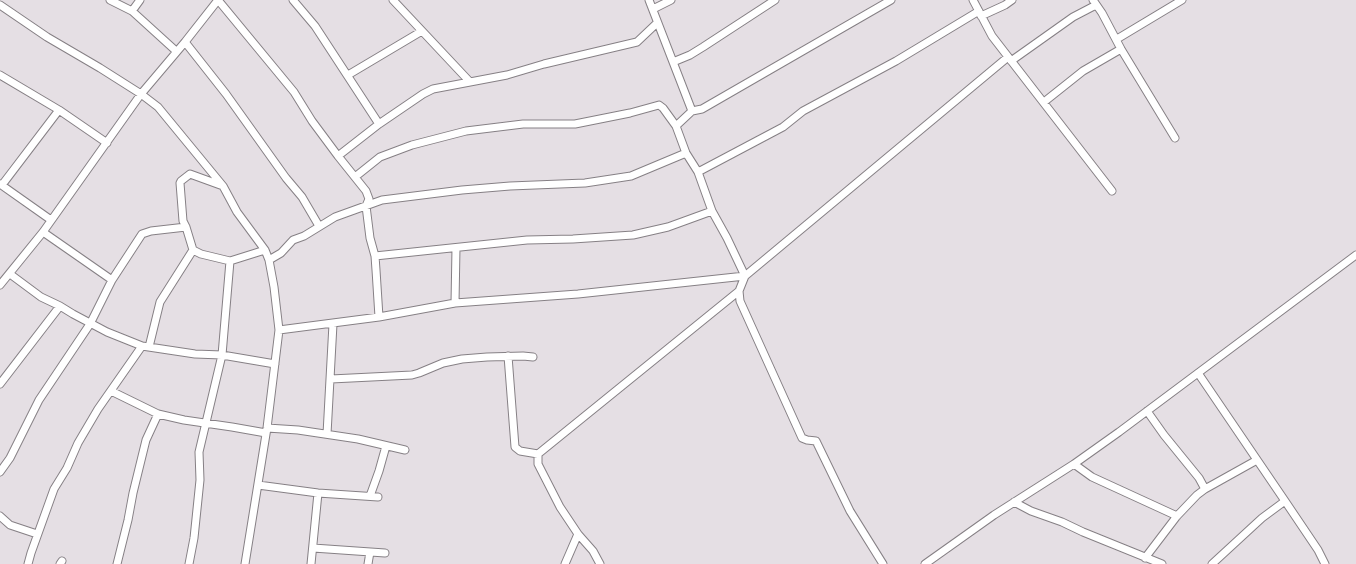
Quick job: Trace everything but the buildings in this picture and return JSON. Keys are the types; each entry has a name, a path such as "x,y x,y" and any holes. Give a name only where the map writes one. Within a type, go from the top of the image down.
{"street":[{"path":"110,0 132,11 176,52"},
{"path":"132,11 140,0"},
{"path":"0,285 43,232 142,94 218,0 294,92 338,156 366,191 370,199 366,206 374,256 379,317"},
{"path":"293,0 315,26 380,124"},
{"path":"393,0 470,82"},
{"path":"649,0 692,111"},
{"path":"653,9 671,0"},
{"path":"673,62 703,48 775,0"},
{"path":"676,126 692,111 702,109 891,0"},
{"path":"973,0 992,36 1112,191"},
{"path":"698,172 783,127 803,111 980,14 1005,5 1012,0"},
{"path":"1117,39 1182,0"},
{"path":"883,564 850,511 816,441 802,438 740,301 739,291 745,276 1009,59 1094,2 1175,138"},
{"path":"0,5 47,37 142,94 158,107 223,186 237,212 265,250 269,260 274,287 278,330 267,431 245,564"},
{"path":"338,156 380,124 432,89 507,75 544,64 637,42 657,22"},
{"path":"348,76 422,30"},
{"path":"185,42 226,94 286,178 302,196 318,226"},
{"path":"1044,102 1083,71 1121,49"},
{"path":"0,76 59,110 107,143"},
{"path":"355,177 380,157 412,145 466,131 523,124 574,124 659,105 664,108 676,126 686,153 698,172 712,211 745,276"},
{"path":"51,220 1,185 59,110"},
{"path":"269,260 281,253 293,240 304,236 318,226 324,225 335,217 382,200 462,190 585,183 631,176 686,153"},
{"path":"223,186 190,174 180,183 183,221 193,250 201,254 230,261 265,250"},
{"path":"374,256 527,240 633,235 668,227 712,211"},
{"path":"0,472 10,458 39,400 90,324 112,280 142,234 151,231 186,227"},
{"path":"43,232 112,280"},
{"path":"455,303 456,248"},
{"path":"28,564 54,490 67,468 78,443 111,391 146,347 160,302 193,250"},
{"path":"925,564 994,514 1074,464 1356,255"},
{"path":"188,564 194,538 200,480 199,452 222,355 230,261"},
{"path":"10,274 41,297 90,324 146,347 195,354 222,355 275,364"},
{"path":"278,330 379,317 455,303 578,294 745,276"},
{"path":"508,356 515,447 520,451 538,454 739,291"},
{"path":"0,384 60,306"},
{"path":"327,434 333,324"},
{"path":"331,379 412,375 443,363 462,359 534,356"},
{"path":"1198,373 1286,501 1325,564"},
{"path":"111,391 158,414 184,420 267,431 327,434 405,450"},
{"path":"1147,411 1205,488"},
{"path":"117,564 146,440 158,414"},
{"path":"258,485 318,493 374,496 386,446"},
{"path":"538,454 538,464 560,506 578,534 593,551 600,564"},
{"path":"1145,561 1177,516 1205,488 1257,460"},
{"path":"1074,464 1092,477 1177,516"},
{"path":"311,564 318,493"},
{"path":"1212,564 1262,518 1286,501"},
{"path":"1014,502 1145,561 1154,561 1162,564"},
{"path":"0,516 10,525 37,534"},
{"path":"565,564 578,534"},
{"path":"312,548 385,553"},
{"path":"368,564 370,552"}]}
